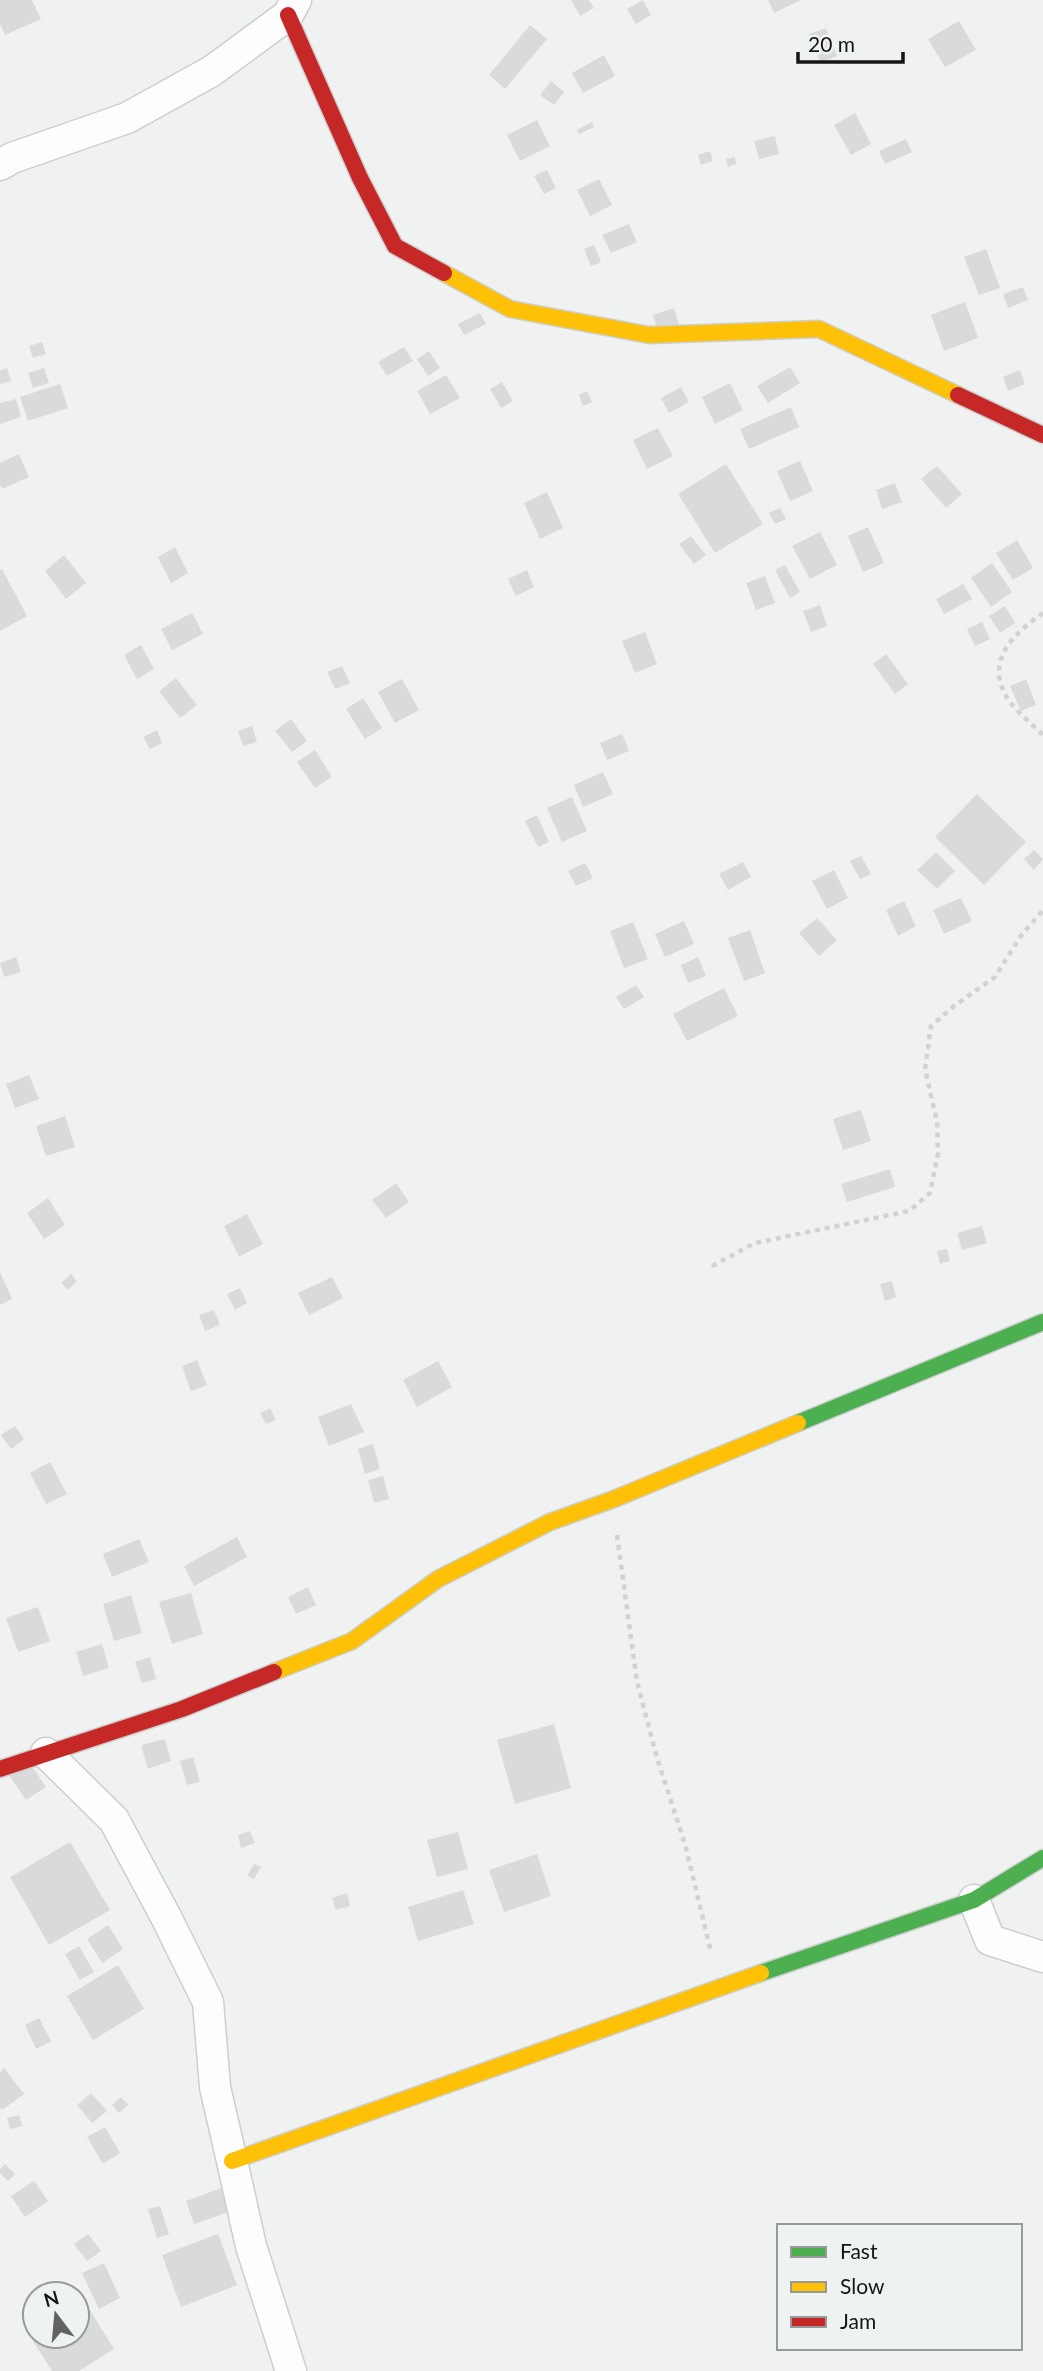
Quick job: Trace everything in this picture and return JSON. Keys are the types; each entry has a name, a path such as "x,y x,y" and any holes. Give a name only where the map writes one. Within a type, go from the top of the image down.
{"street":[{"path":"0,165 12,158 127,118 212,71 292,7 360,178 395,246 510,309 649,335 819,329 1043,435"},
{"path":"0,1769 183,1709 352,1641 438,1579 550,1522 614,1499 1043,1322"},
{"path":"46,1753 114,1820 208,2001 215,2087 251,2246 291,2371"},
{"path":"232,2161 871,1934 974,1900 1043,1858"},
{"path":"974,1900 990,1940 1043,1957"}],"path":[{"path":"1043,613 1021,628 1003,651 999,676 1005,696 1043,735"},
{"path":"712,1266 755,1243 909,1211 930,1193 937,1154 937,1122 925,1069 931,1026 995,977 1020,937 1043,910"},
{"path":"614,1499 623,1590 637,1682 657,1758 685,1844 720,1988"}],"building":[{"path":"0,0 32,0 41,19 5,35 0,24"},
{"path":"571,0 589,0 594,8 580,16"},
{"path":"643,0 651,15 636,24 627,9"},
{"path":"768,0 801,0 774,13"},
{"path":"959,21 976,50 945,67 928,39"},
{"path":"530,25 547,39 505,89 489,75"},
{"path":"826,28 837,56 821,63 809,34"},
{"path":"604,55 615,76 583,93 572,73"},
{"path":"551,81 564,92 554,105 540,95"},
{"path":"855,113 871,144 851,155 834,125"},
{"path":"537,120 550,146 520,161 507,135"},
{"path":"592,122 594,127 579,134 577,130"},
{"path":"775,136 779,154 759,159 754,141"},
{"path":"906,139 912,152 885,164 879,151"},
{"path":"710,151 713,161 701,165 698,155"},
{"path":"735,157 736,164 728,167 726,159"},
{"path":"547,170 556,188 544,194 534,176"},
{"path":"599,179 612,205 590,216 577,190"},
{"path":"629,224 637,242 611,253 602,235"},
{"path":"594,245 601,262 591,266 584,249"},
{"path":"986,249 1000,288 979,295 964,257"},
{"path":"1023,287 1028,300 1008,308 1003,294"},
{"path":"965,302 978,338 944,351 931,315"},
{"path":"674,308 679,324 658,331 653,315"},
{"path":"480,313 486,324 464,335 458,324"},
{"path":"42,342 46,354 33,358 29,346"},
{"path":"404,347 413,361 387,376 378,362"},
{"path":"429,351 440,368 428,376 417,359"},
{"path":"790,367 800,383 768,403 757,386"},
{"path":"7,368 11,381 0,384 0,371"},
{"path":"44,368 49,383 33,388 28,373"},
{"path":"1020,370 1025,384 1008,391 1003,377"},
{"path":"446,375 460,398 430,414 417,391"},
{"path":"502,382 513,401 501,408 490,389"},
{"path":"730,383 743,410 715,424 702,397"},
{"path":"60,384 68,408 28,421 20,397"},
{"path":"681,387 689,402 669,413 661,398"},
{"path":"587,391 592,402 583,406 579,395"},
{"path":"16,399 21,417 0,424 0,403"},
{"path":"791,407 799,427 749,449 740,429"},
{"path":"658,428 673,456 647,469 633,440"},
{"path":"19,454 29,477 2,489 0,463"},
{"path":"800,461 813,491 790,501 777,471"},
{"path":"726,464 763,524 715,553 678,494"},
{"path":"937,466 962,494 946,508 921,479"},
{"path":"895,483 902,502 882,509 876,490"},
{"path":"547,492 563,528 540,539 524,503"},
{"path":"780,508 786,519 775,524 769,513"},
{"path":"868,527 884,563 863,572 848,536"},
{"path":"820,532 837,565 810,579 792,546"},
{"path":"691,536 706,555 694,564 679,544"},
{"path":"1017,540 1033,568 1013,580 996,553"},
{"path":"175,547 188,573 171,583 158,557"},
{"path":"64,555 86,583 66,599 45,571"},
{"path":"992,563 1012,592 991,607 971,578"},
{"path":"785,565 800,592 790,598 775,570"},
{"path":"2,569 27,616 0,631 0,570"},
{"path":"527,570 534,587 516,596 508,579"},
{"path":"765,576 775,603 756,610 746,583"},
{"path":"963,584 972,599 944,614 936,599"},
{"path":"820,605 827,626 811,632 803,611"},
{"path":"1005,606 1015,623 1000,633 989,616"},
{"path":"192,613 203,634 172,650 161,629"},
{"path":"982,622 990,639 975,646 967,629"},
{"path":"645,632 657,664 635,673 622,641"},
{"path":"141,645 154,669 137,679 124,655"},
{"path":"886,654 908,684 895,694 873,664"},
{"path":"342,666 350,683 335,689 327,672"},
{"path":"176,678 197,705 180,718 159,691"},
{"path":"402,679 419,710 395,723 378,692"},
{"path":"1026,679 1036,705 1021,711 1010,686"},
{"path":"363,698 382,728 365,739 346,709"},
{"path":"291,719 307,741 292,752 275,731"},
{"path":"252,726 257,742 243,746 238,731"},
{"path":"157,730 162,743 150,749 143,737"},
{"path":"622,734 629,751 607,760 600,743"},
{"path":"315,750 332,777 315,788 297,762"},
{"path":"603,772 613,794 583,807 574,785"},
{"path":"977,794 1026,842 984,885 935,837"},
{"path":"572,797 587,831 562,842 547,808"},
{"path":"537,815 549,842 538,847 525,821"},
{"path":"1034,850 1043,859 1034,870 1024,859"},
{"path":"936,852 955,871 937,889 917,870"},
{"path":"861,856 871,874 860,879 850,861"},
{"path":"743,862 751,877 728,890 719,874"},
{"path":"585,863 593,878 576,886 568,871"},
{"path":"834,870 848,898 827,909 812,881"},
{"path":"961,898 972,921 944,934 933,910"},
{"path":"904,901 916,926 898,936 886,910"},
{"path":"817,918 837,940 819,956 799,933"},
{"path":"684,921 694,944 665,957 655,934"},
{"path":"633,922 648,959 624,968 610,931"},
{"path":"750,930 765,973 744,981 728,938"},
{"path":"16,957 21,972 4,977 0,963"},
{"path":"698,957 706,976 688,983 681,965"},
{"path":"636,985 644,997 624,1009 616,997"},
{"path":"724,988 738,1016 687,1041 673,1014"},
{"path":"29,1075 39,1099 15,1108 6,1084"},
{"path":"861,1110 871,1141 843,1150 833,1119"},
{"path":"65,1116 75,1147 46,1156 36,1126"},
{"path":"890,1169 895,1187 847,1202 841,1184"},
{"path":"396,1183 409,1202 386,1218 372,1200"},
{"path":"48,1198 65,1225 44,1239 27,1213"},
{"path":"247,1214 263,1244 239,1257 224,1226"},
{"path":"982,1226 987,1243 962,1250 957,1233"},
{"path":"947,1249 950,1261 940,1264 937,1251"},
{"path":"0,1272 12,1299 0,1305"},
{"path":"71,1274 77,1281 68,1290 61,1283"},
{"path":"332,1277 343,1298 309,1315 298,1293"},
{"path":"892,1281 896,1297 885,1301 880,1284"},
{"path":"240,1288 247,1303 235,1310 227,1294"},
{"path":"214,1310 220,1325 205,1331 199,1315"},
{"path":"197,1360 207,1385 191,1391 182,1366"},
{"path":"438,1361 452,1387 417,1407 403,1380"},
{"path":"351,1404 364,1432 329,1446 318,1417"},
{"path":"270,1408 276,1420 266,1424 260,1413"},
{"path":"15,1426 24,1439 11,1449 1,1435"},
{"path":"373,1444 380,1469 365,1474 358,1449"},
{"path":"50,1462 67,1494 46,1504 30,1473"},
{"path":"383,1476 389,1499 374,1503 368,1480"},
{"path":"237,1537 247,1557 194,1586 184,1566"},
{"path":"139,1539 149,1562 112,1577 103,1554"},
{"path":"308,1587 316,1605 296,1614 288,1597"},
{"path":"191,1593 203,1634 172,1644 159,1602"},
{"path":"131,1595 142,1633 114,1641 103,1604"},
{"path":"38,1607 50,1641 18,1652 6,1618"},
{"path":"102,1644 109,1668 83,1676 76,1652"},
{"path":"150,1657 156,1679 142,1683 135,1662"},
{"path":"554,1724 571,1788 515,1804 497,1740"},
{"path":"165,1739 171,1761 148,1769 141,1745"},
{"path":"193,1757 200,1782 187,1785 180,1761"},
{"path":"29,1762 46,1787 26,1800 9,1775"},
{"path":"250,1831 255,1843 241,1848 238,1835"},
{"path":"458,1832 468,1869 437,1877 427,1840"},
{"path":"70,1842 110,1910 49,1945 10,1877"},
{"path":"537,1854 551,1896 504,1912 489,1870"},
{"path":"254,1864 261,1867 254,1879 247,1876"},
{"path":"463,1890 474,1924 418,1941 408,1907"},
{"path":"347,1893 350,1906 336,1910 332,1898"},
{"path":"108,1925 123,1949 102,1963 87,1939"},
{"path":"79,1946 94,1972 80,1980 65,1954"},
{"path":"118,1965 144,2009 93,2040 67,1996"},
{"path":"39,2018 51,2041 36,2049 25,2025"},
{"path":"4,2068 24,2094 2,2110 0,2072"},
{"path":"91,2093 107,2111 92,2123 77,2105"},
{"path":"121,2097 128,2105 119,2113 112,2105"},
{"path":"19,2115 22,2126 10,2129 7,2118"},
{"path":"105,2127 120,2153 103,2164 87,2137"},
{"path":"5,2164 15,2174 8,2181 0,2173"},
{"path":"34,2181 48,2201 25,2217 11,2196"},
{"path":"224,2187 232,2211 194,2224 186,2201"},
{"path":"160,2206 169,2234 157,2238 148,2209"},
{"path":"88,2234 101,2251 87,2261 74,2244"},
{"path":"218,2234 237,2285 181,2307 162,2255"},
{"path":"104,2263 120,2298 99,2309 91,2292 91,2280 85,2280 82,2273"},
{"path":"91,2312 114,2349 79,2371 52,2371 39,2350 91,2350"}],"traffic: fast":[{"path":"798,1423 1043,1322"},
{"path":"761,1973 974,1900 1043,1858"}],"traffic: slow":[{"path":"444,273 510,309 649,335 819,329 958,395"},
{"path":"274,1672 352,1641 438,1579 550,1522 614,1499 798,1423"},
{"path":"232,2161 761,1973"}],"traffic: jam":[{"path":"288,15 360,178 395,246 444,273"},
{"path":"958,395 1043,435"},
{"path":"0,1769 182,1709 274,1672"}]}
